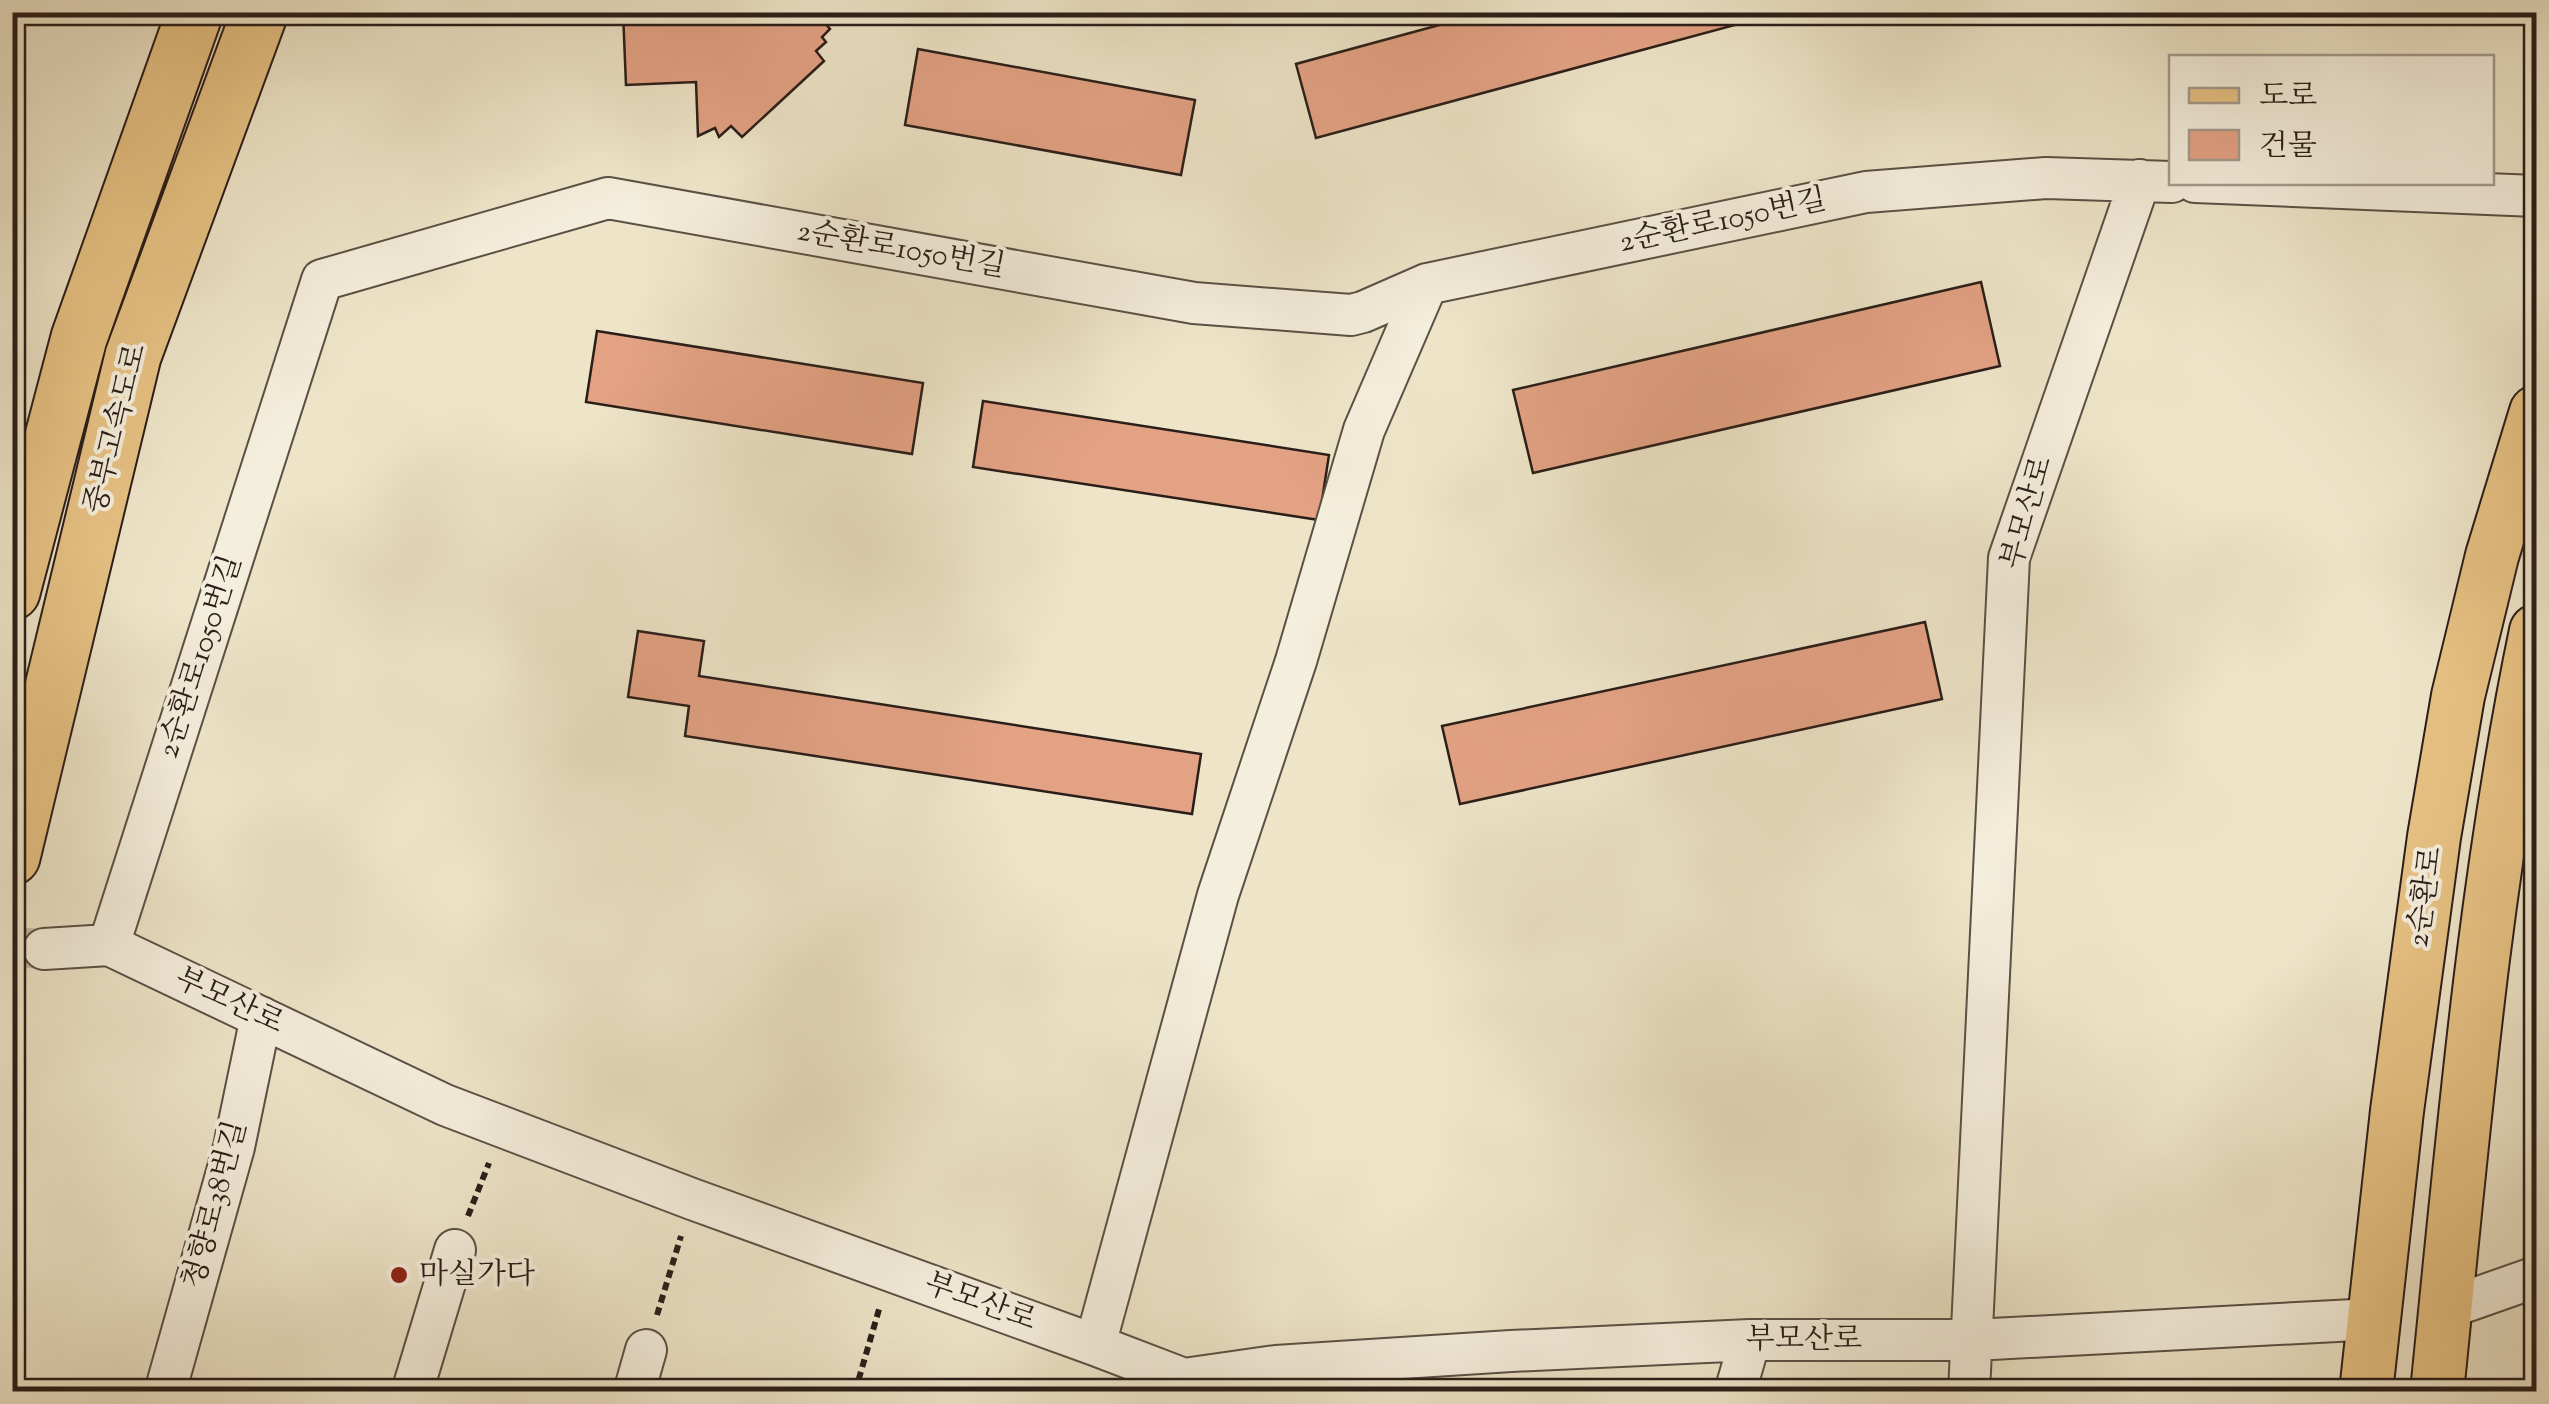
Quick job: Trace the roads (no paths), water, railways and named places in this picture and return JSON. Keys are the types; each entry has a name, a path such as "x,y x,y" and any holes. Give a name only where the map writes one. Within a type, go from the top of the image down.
{"highway":[{"name":"중부고속도로","path":"12,592 78,338 195,12"},
{"name":"중부고속도로","path":"12,857 133,356 260,12"}],"main road":[{"name":"2순환로","path":"2366,1392 2397,1112 2434,837 2455,714 2492,556 2536,412"},
{"path":"2437,1392 2492,888 2516,730 2536,631"}],"street":[{"name":"2순환로1050번길","path":"109,944 322,280 608,198 1194,302 1351,315 1427,284 1866,192 2046,178 2156,181"},
{"name":"부모산로","path":"1973,1340 2009,558 2156,181"},
{"path":"2268,185 2536,196"},
{"path":"1095,1344 1218,895 1296,661 1364,430 1427,284"},
{"name":"부모산로","path":"44,949 109,944 445,1104 1184,1379 1276,1366 1750,1340 1973,1340 2374,1319"},
{"name":"청향로38번길","path":"165,1392 234,1147 262,1017"},
{"path":"412,1392 454,1250"},
{"path":"2446,1309 2536,1277"},
{"path":"1735,1392 1750,1340"},
{"path":"1968,1392 1973,1340"},
{"path":"634,1392 646,1350"}],"tunnel":[{"path":"12,947 44,949"}],"place":[{"name":"마실가다","path":"399,1275"}]}
